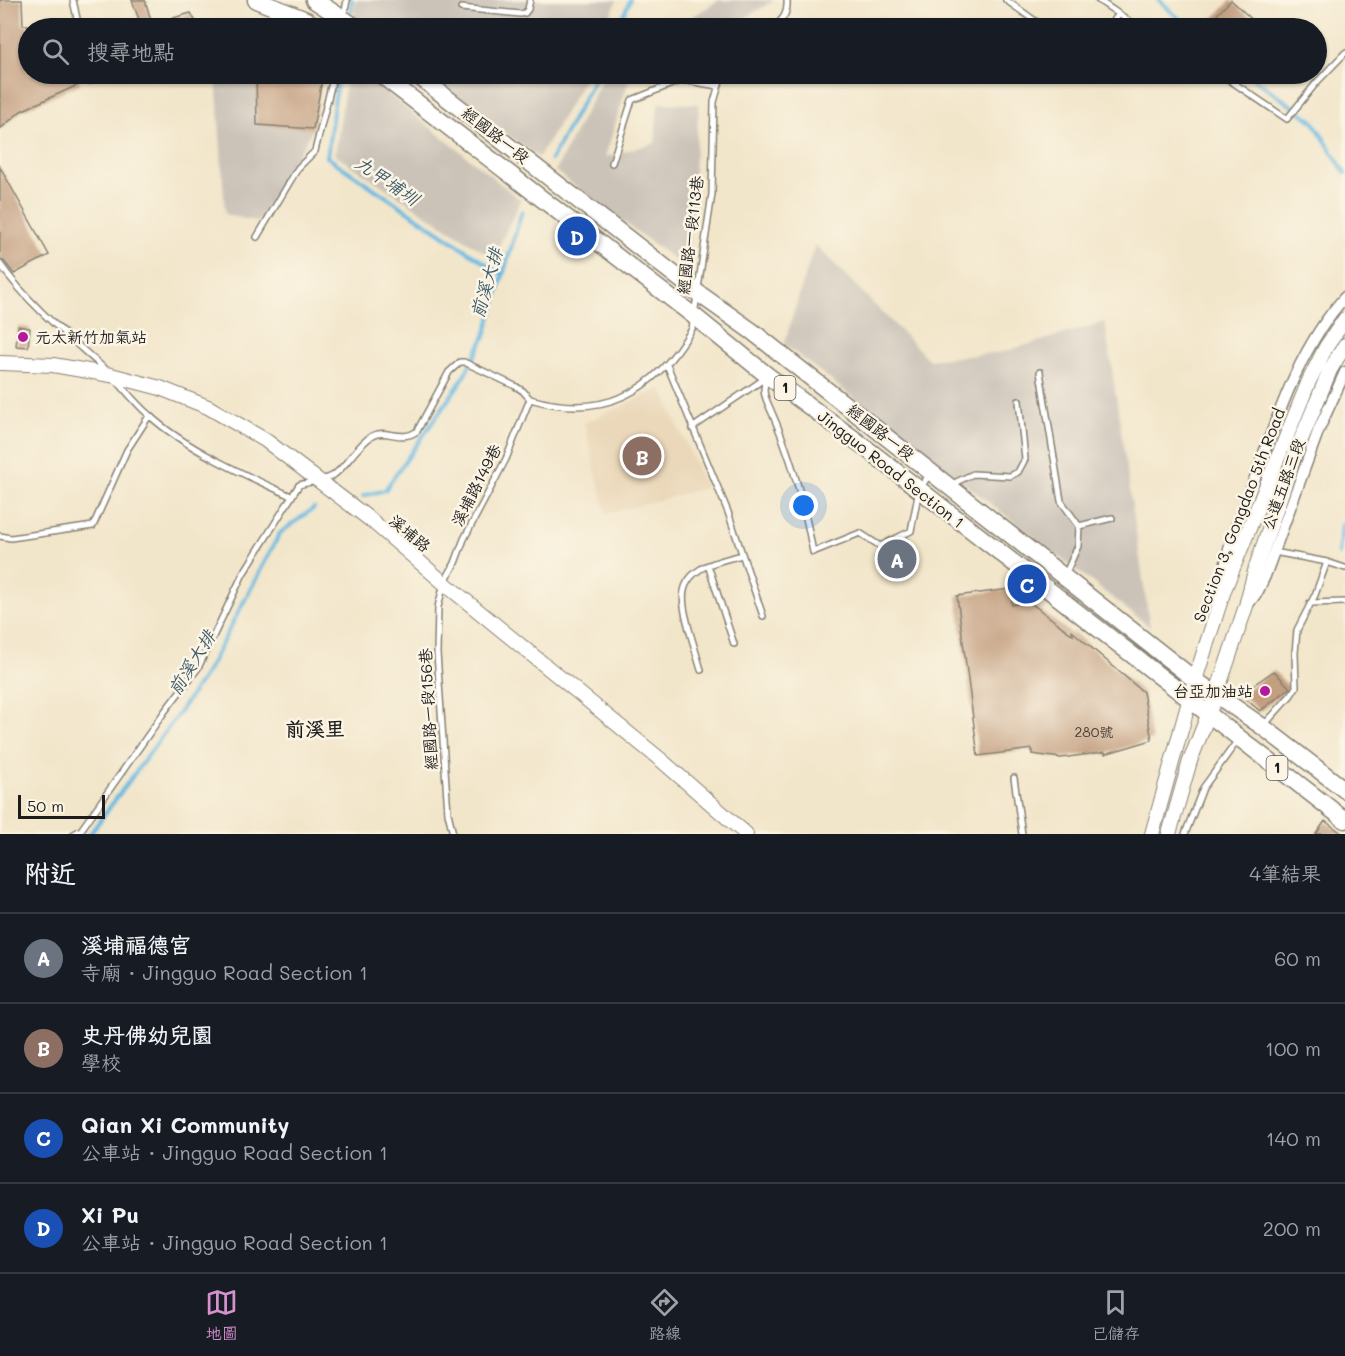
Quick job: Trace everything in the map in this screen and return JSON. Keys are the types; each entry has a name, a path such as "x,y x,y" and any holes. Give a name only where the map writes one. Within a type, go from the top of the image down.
{"main road":[{"path":"256,0 301,18"},
{"path":"314,0 338,18"},
{"name":"Jingguo Road Section 1","path":"393,84 1345,820"},
{"name":"經國路一段","path":"429,84 698,294 760,338 949,485 1195,680 1263,727 1345,790"}],"street":[{"name":"公道五路三段","path":"1224,590 1226,556 1285,398 1320,330 1345,297"},
{"name":"Section 3, Gongdao 5th Road","path":"1152,834 1195,680 1224,590 1309,381 1326,347 1345,319"},
{"name":"Section 3, Gongdao 5th Road","path":"1169,834 1190,761 1209,716 1246,606 1256,567 1295,454 1330,370 1345,345"},
{"name":"溪埔路","path":"0,363 53,365 111,375 160,388 208,407 265,440 372,521 444,583 643,745 746,834"},
{"name":"公道五路三段","path":"1246,606 1258,591 1319,429 1345,372"}],"lane":[{"path":"73,0 77,18"},
{"path":"347,0 348,18"},
{"path":"461,8 525,13 530,0"},
{"path":"784,18 787,0"},
{"path":"1006,0 1031,18"},
{"path":"1098,0 1125,18"},
{"path":"1116,18 1119,14"},
{"path":"1327,73 1345,53"},
{"path":"257,237 298,168 315,151 332,84"},
{"path":"612,163 632,100 672,84"},
{"path":"706,84 718,86"},
{"path":"1235,84 1287,119 1317,84"},
{"name":"經國路一段113巷","path":"694,316 712,194 712,122 718,86"},
{"path":"0,264 13,283 54,324 111,375 149,416 172,434 208,455 248,477 291,496"},
{"path":"74,834 81,830 198,668 243,574 299,485 333,477 370,437 379,433 412,436 417,431 449,372 460,362 465,362 515,386 530,399 571,405 617,400 652,379 667,365 681,348 692,329 694,316"},
{"path":"667,365 728,512 763,616"},
{"path":"1040,372 1061,501 1079,526 1078,546 1065,576"},
{"path":"768,376 764,392 787,448 805,507 813,552 860,534 880,546 911,531 919,490 931,471"},
{"path":"692,428 768,376"},
{"name":"溪埔路149巷","path":"444,583 455,563 464,538 506,459 530,399"},
{"path":"949,485 973,474 1010,476 1018,472 1025,459 1019,401"},
{"path":"0,536 11,538 93,526 127,450 149,416"},
{"path":"1079,526 1112,518"},
{"path":"1274,552 1327,562 1345,568"},
{"path":"701,670 683,607 682,595 685,585 708,565 742,555"},
{"path":"1263,727 1296,687 1296,636 1327,562"},
{"path":"708,565 734,644"},
{"name":"經國路一段156巷","path":"444,583 438,607 437,653 448,813 453,834"},
{"path":"1310,603 1345,602"},
{"path":"1185,834 1203,788 1239,739"},
{"path":"1014,778 1022,834"}],"shaded area":[{"path":"355,0 617,0 610,18 354,18"},
{"path":"719,0 775,0 745,18 691,18"},
{"path":"217,84 256,84 257,125 313,129 258,222 225,214"},
{"path":"346,84 376,84 521,200 493,258 335,155"},
{"path":"440,84 581,84 539,158"},
{"path":"600,84 628,84 605,157 655,143 658,103 699,104 687,269 555,171"},
{"path":"815,244 929,360 1003,352 1105,322 1150,627 784,344"},
{"path":"661,388 706,488 606,514 584,423"}],"building":[{"path":"0,0 22,0 23,18 18,18 18,84 80,84 21,111 0,129"},
{"path":"132,0 145,0 150,18 138,18"},
{"path":"1231,0 1250,18 1214,18"},
{"path":"191,13 194,18 173,18"},
{"path":"256,84 321,84 313,129 257,125"},
{"path":"0,167 49,255 14,274 0,259"},
{"name":"元太新竹加氣站","path":"18,326 30,328 28,347 16,346"},
{"path":"908,539 908,570 891,573 882,550"},
{"path":"1010,589 1012,605 1028,601 1073,635 1072,631 1143,692 1152,740 1105,754 1105,752 1061,758 1032,754 1032,749 978,756 957,596"},
{"name":"台亞加油站","path":"1274,671 1290,688 1260,711 1240,694"},
{"path":"1325,821 1343,834 1316,834"}],"waterway":[{"name":"九甲埔圳","path":"351,12 352,0"},
{"name":"前溪大排","path":"622,18 630,0"},
{"path":"1159,0 1178,18"},
{"name":"九甲埔圳","path":"337,84 327,157 503,275"},
{"name":"前溪大排","path":"551,160 592,84"},
{"path":"1261,84 1313,121 1345,173"},
{"name":"前溪大排","path":"363,496 385,490 462,380 485,336 522,211"},
{"name":"前溪大排","path":"90,834 179,713 209,668 280,533 314,508"},
{"path":"1339,554 1342,526 1345,522"}],"place":[{"name":"Xi Pu","path":"577,236"},
{"name":"元太新竹加氣站","path":"23,337"},
{"name":"史丹佛幼兒園","path":"642,456"},
{"name":"溪埔福德宮","path":"897,559"},
{"name":"Qian Xi Community","path":"1027,584"},
{"name":"台亞加油站","path":"1265,691"}],"district":[{"name":"前溪里","path":"315,729"}]}
